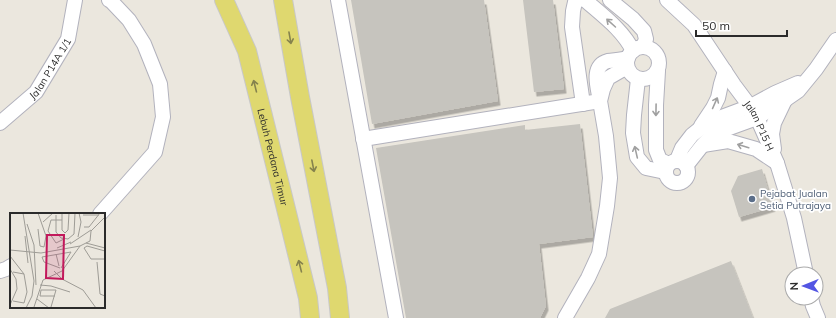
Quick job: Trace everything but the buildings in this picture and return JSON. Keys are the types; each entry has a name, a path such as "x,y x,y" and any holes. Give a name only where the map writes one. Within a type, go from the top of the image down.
{"main road":[{"name":"Lebuh Perdana Timur","path":"224,0 246,50 308,298 310,318"},
{"path":"283,0 301,104 337,288 341,318"},
{"path":"307,318 308,298"}],"street":[{"name":"Jalan P14A 1/1","path":"0,123 36,92 68,40 75,0"},
{"path":"101,213 155,152 163,117 160,84 144,44 129,20 109,0"},
{"path":"338,0 396,318"},
{"path":"567,0 583,104"},
{"path":"572,27 575,2 579,0"},
{"path":"585,0 618,29 630,44 633,56"},
{"path":"610,0 644,31 646,39 633,56 629,72 638,79 644,80 654,76 658,71"},
{"name":"Jalan P15 H","path":"667,0 694,24 734,85 754,112 776,159 794,218 804,266"},
{"path":"638,79 633,133 637,157 646,168 674,165 703,145 713,134 780,97 811,74 836,40"},
{"path":"564,318 588,278 599,254 607,206 610,178 606,136 597,82 597,70 601,65 609,61 617,61 633,56 649,48 657,55 659,66 656,105 656,150 660,160 674,165"},
{"path":"698,131 718,98 725,71"},
{"path":"734,85 762,95 780,97"},
{"path":"776,159 772,134 780,97"},
{"path":"363,139 600,101"},
{"path":"674,165 682,148 702,127 720,118 754,112"},
{"path":"703,145 728,141 756,150 776,159"},
{"path":"0,271 10,266"},
{"path":"813,306 818,318"}],"place":[{"name":"Pejabat Jualan Setia Putrajaya","path":"752,199"}]}
